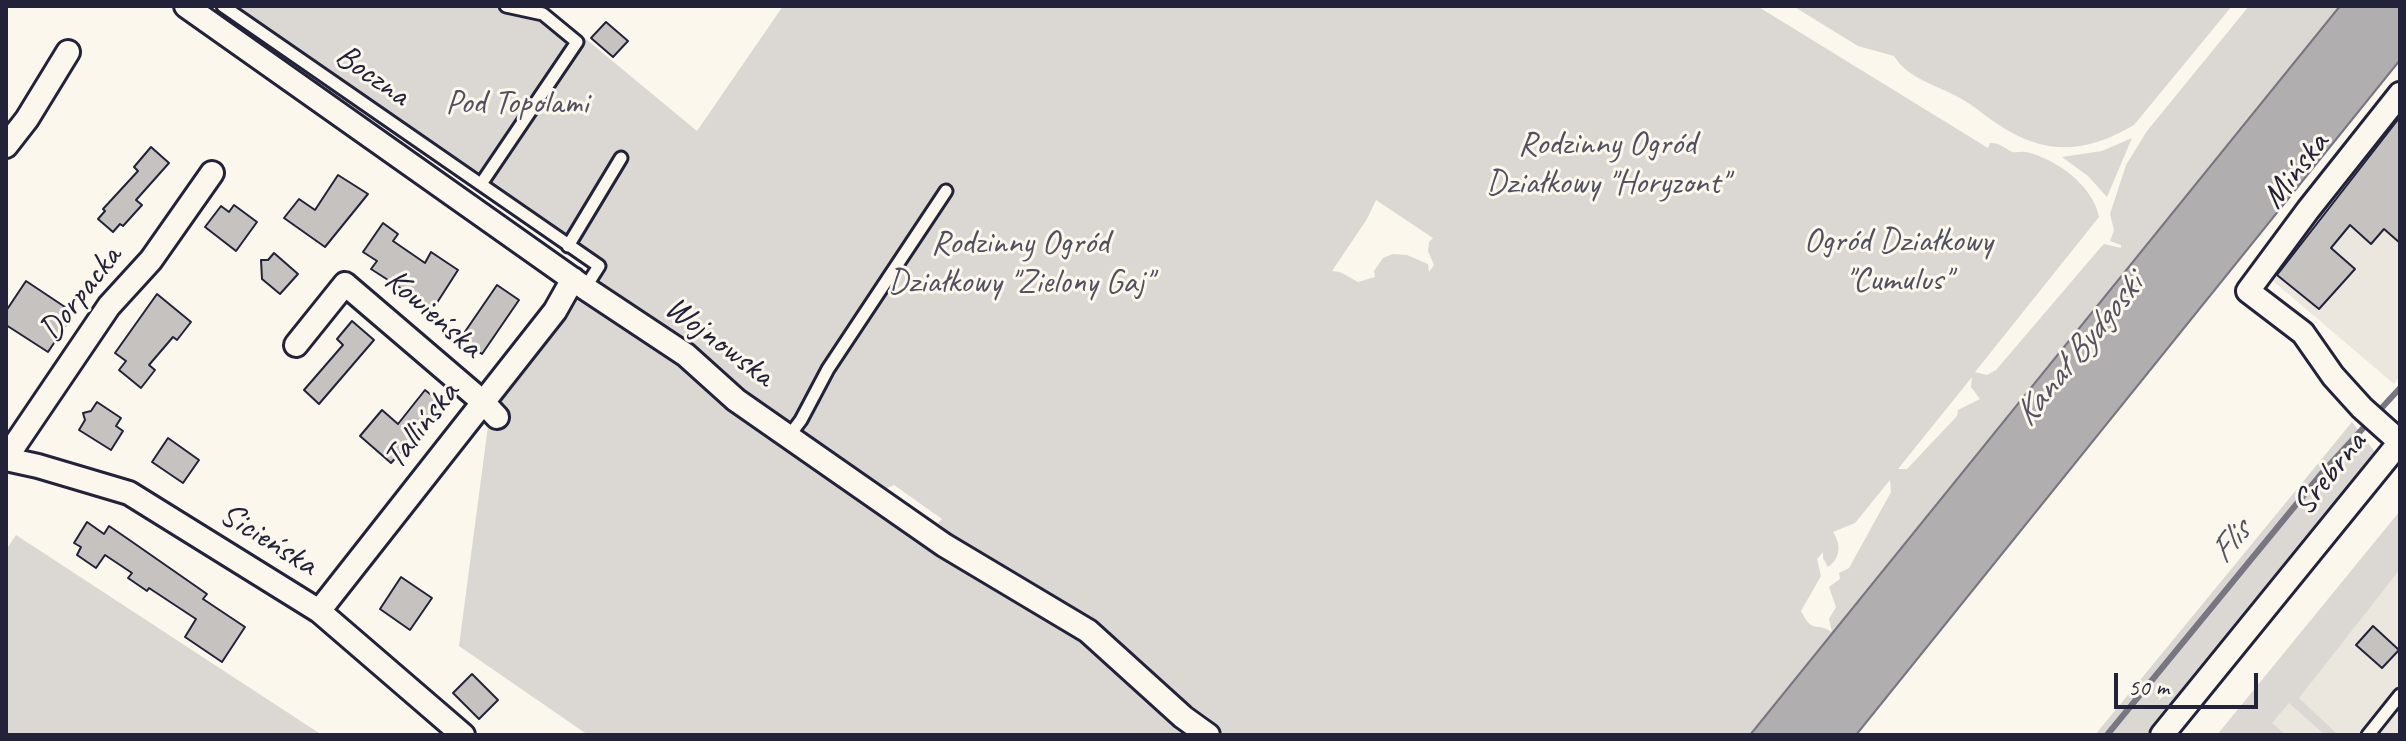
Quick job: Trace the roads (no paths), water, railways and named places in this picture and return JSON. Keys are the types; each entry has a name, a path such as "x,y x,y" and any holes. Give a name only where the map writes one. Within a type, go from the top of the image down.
{"street":[{"name":"Wojnowska","path":"186,6 579,284 686,355 736,400 944,545 1088,631 1183,717 1208,735"},
{"path":"6,146 27,119 68,52"},
{"name":"Mińska","path":"2400,94 2248,291 2303,333 2343,387 2400,442"},
{"name":"Dorpacka","path":"6,459 109,306 151,260 212,173"},
{"name":"Kowieńska","path":"296,345 345,284 490,410"},
{"name":"Tallińska","path":"319,611 490,410 555,311 579,284"},
{"name":"Srebrna","path":"2162,735 2400,442"},
{"name":"Sicieńska","path":"6,459 129,493 319,611 463,735"}],"lane":[{"name":"Boczna","path":"223,6 599,266 579,284"},
{"path":"481,184 577,42 543,14 506,6"},
{"path":"568,246 621,158"},
{"path":"789,436 828,369 946,191"},
{"path":"2368,735 2400,695"}],"water":[{"name":"Kanał Bydgoski","path":"2340,6 2400,6 2400,60 1856,735 1750,735"}],"waterway":[{"name":"Flis","path":"2107,735 2322,473 2400,388"}],"park label":[{"name":"Pod Topolami","path":"517,104"},
{"name":"Rodzinny Ogród Działkowy \"Horyzont\"","path":"1607,164"},
{"name":"Ogród Działkowy \"Cumulus\"","path":"1898,262"},
{"name":"Rodzinny Ogród Działkowy \"Zielony Gaj\"","path":"1020,264"}]}
